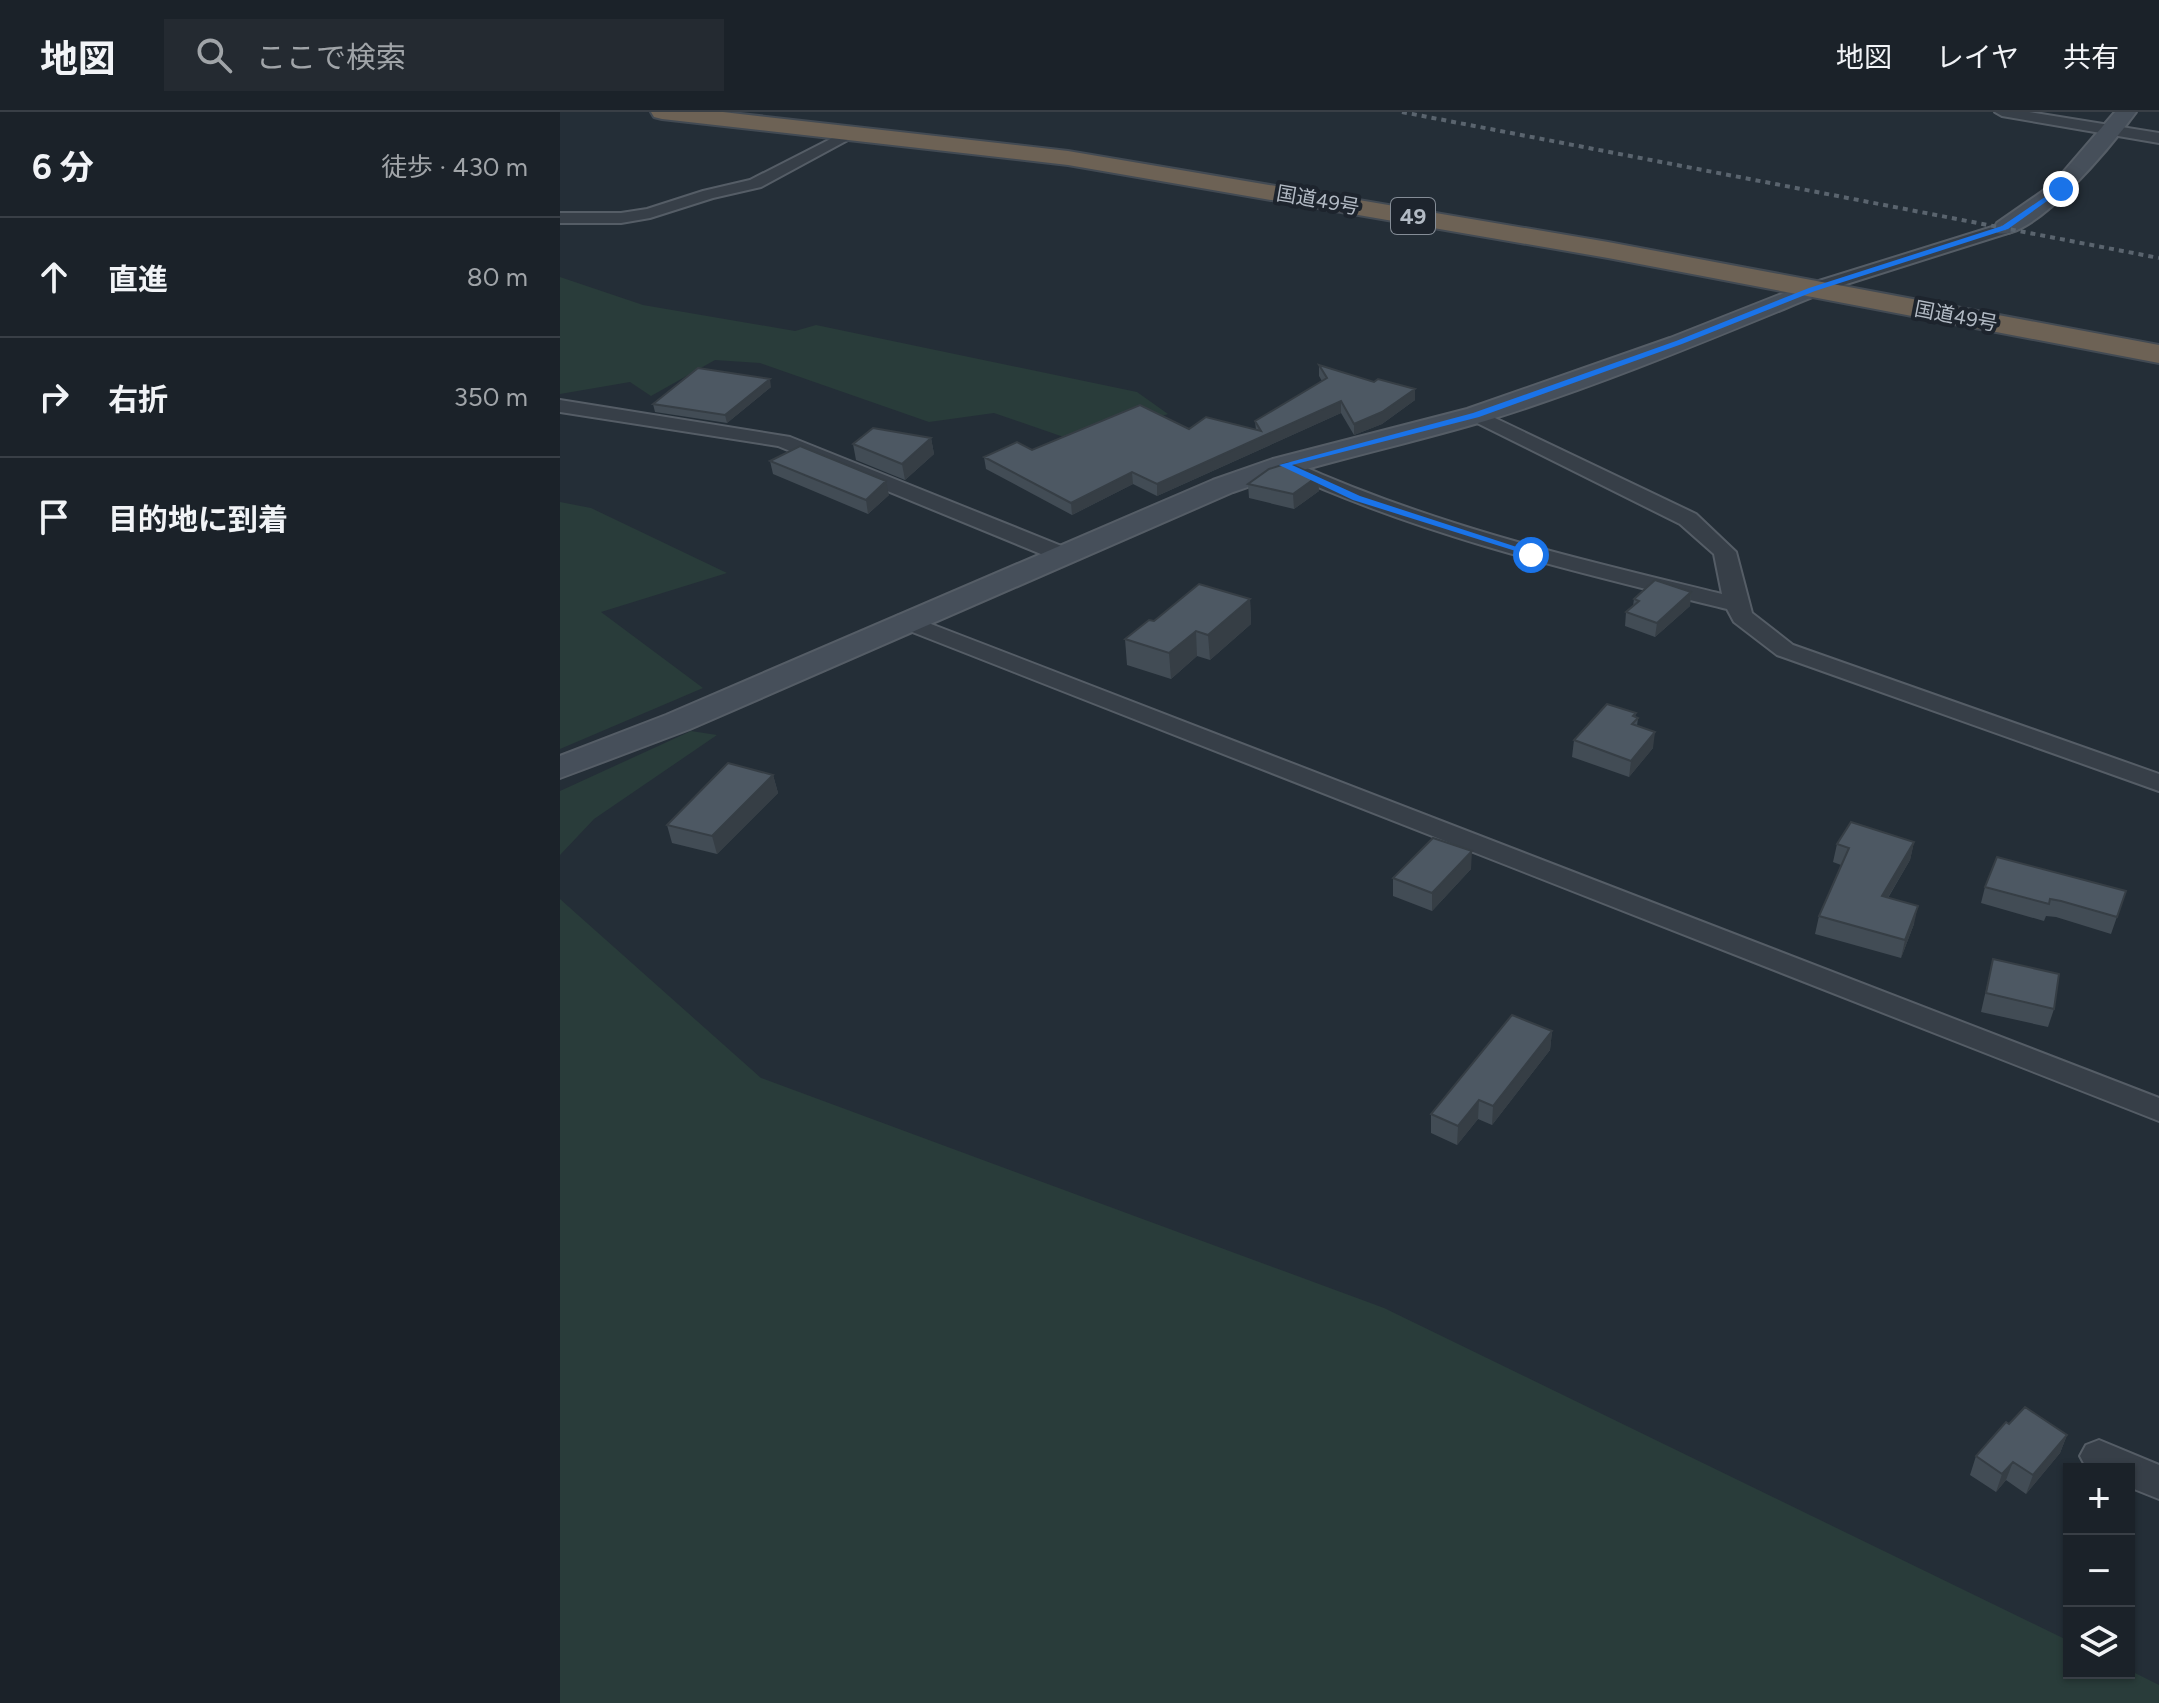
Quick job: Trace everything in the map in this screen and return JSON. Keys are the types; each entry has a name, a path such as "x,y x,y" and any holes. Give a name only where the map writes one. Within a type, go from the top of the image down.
{"highway":[{"name":"国道49号","path":"662,112 1054,156 1218,182 1608,250 2159,354"}],"street":[{"path":"2002,112 2159,138"},
{"path":"560,768 678,722 905,621 1223,486 1283,465 1476,415 1679,343 1812,289 2005,228 2061,189 2126,112"},
{"path":"560,218 621,218 650,213 709,194 755,184 852,132"},
{"path":"560,406 582,407 783,441 1061,554"},
{"path":"1476,415 1688,519 1725,552 1736,604 1750,626 1785,650 2159,783"},
{"path":"1283,465 1356,498 1441,523 1531,555 1736,604"},
{"path":"905,621 2159,1110"},
{"path":"2135,1472 2159,1483"}],"green space":[{"path":"560,277 643,305 795,331 816,325 1137,392 1168,414 1081,443 994,413 929,422 760,363 715,360 651,396 630,382 560,394"},
{"path":"560,502 591,508 727,573 601,612 703,688 560,749"},
{"path":"691,731 717,735 594,819 560,855 560,791"},
{"path":"560,899 761,1078 1384,1308 2063,1638 2063,1679 2135,1679 2135,1673 2159,1685 2159,1703 560,1703"}],"building":[{"path":"1319,365 1374,382 1378,379 1415,389 1382,412 1354,424 1341,401 1157,484 1132,472 1071,503 984,457 1017,442 1032,450 1140,405 1189,429 1206,417 1261,431 1255,421 1327,378"},
{"path":"698,368 770,379 725,415 653,404"},
{"path":"873,428 931,438 902,464 853,444"},
{"path":"800,446 886,481 866,500 770,461"},
{"path":"1288,463 1318,476 1293,494 1248,484 1269,469"},
{"path":"1655,580 1691,592 1657,623 1626,612 1639,601 1634,599"},
{"path":"1199,584 1250,599 1208,635 1196,631 1169,653 1125,639 1149,620 1154,621"},
{"path":"1607,704 1636,713 1633,716 1638,718 1632,724 1655,732 1631,761 1574,740"},
{"path":"728,763 773,775 712,836 667,825"},
{"path":"1851,822 1914,842 1882,896 1918,906 1905,940 1819,916 1849,848 1837,844"},
{"path":"1433,838 1472,851 1432,893 1393,878"},
{"path":"1997,857 2126,891 2117,917 2061,901 2050,899 2049,904 1985,887"},
{"path":"1993,959 2059,974 2054,1009 1986,993"},
{"path":"1512,1015 1552,1031 1493,1106 1479,1100 1458,1126 1431,1114"},
{"path":"2025,1407 2067,1435 2033,1475 2013,1462 2002,1474 1976,1456 2006,1422 2009,1424"}],"railway":[{"path":"1402,112 2159,258"}],"route":[{"path":"1531,555 1441,523 1356,498 1283,465 1476,415 1679,343 1812,289 2005,228 2061,189"}]}
